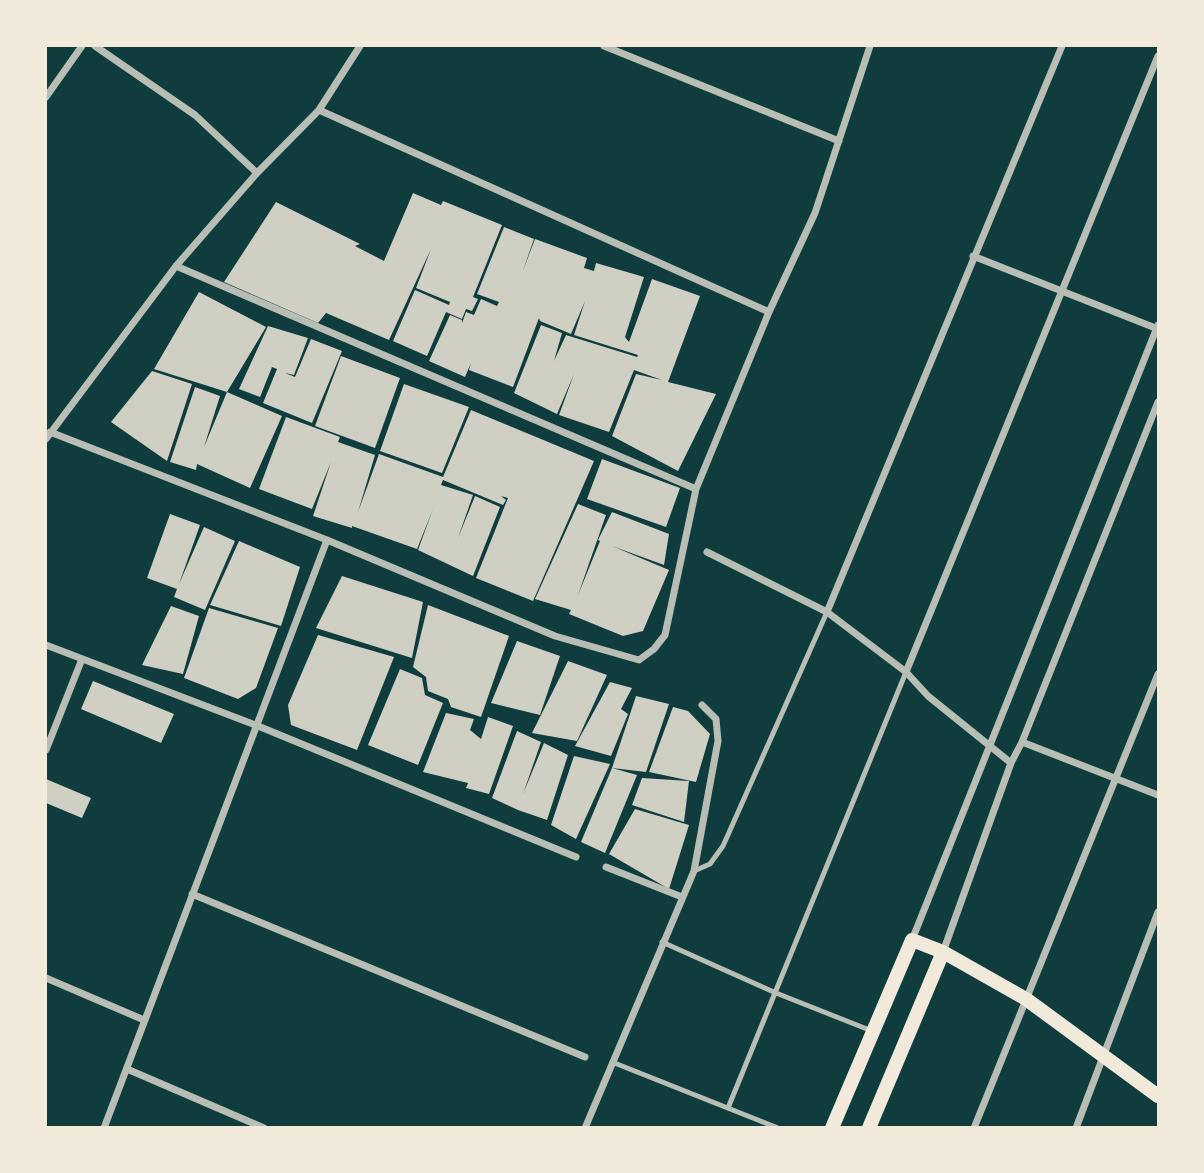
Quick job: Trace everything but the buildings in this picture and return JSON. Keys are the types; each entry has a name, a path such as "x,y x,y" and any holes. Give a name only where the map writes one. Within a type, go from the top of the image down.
{"main road":[{"path":"832,1128 912,940 943,951 1026,999 1158,1096"},
{"path":"869,1128 943,951"}],"street":[{"path":"46,97 82,46"},
{"path":"95,46 195,115 257,173"},
{"path":"359,46 320,110 257,173 176,266 48,436 327,540 555,636 639,660 665,635 696,489 769,312 815,213 870,46"},
{"path":"604,46 839,141"},
{"path":"827,612 1062,46"},
{"path":"906,672 1158,56"},
{"path":"320,110 769,312"},
{"path":"912,940 1158,327 973,256"},
{"path":"176,266 696,489"},
{"path":"943,951 1011,763 1022,742 1158,402"},
{"path":"104,1128 327,540"},
{"path":"707,552 827,612 906,672 928,696 1011,763"},
{"path":"46,645 258,726 576,857"},
{"path":"46,750 82,659"},
{"path":"974,1128 1158,674"},
{"path":"585,1128 694,871 718,741 716,719 702,705"},
{"path":"1022,742 1158,795"},
{"path":"606,867 682,897"},
{"path":"192,894 585,1057"},
{"path":"1076,1128 1158,912"},
{"path":"46,978 144,1020"},
{"path":"127,1069 264,1128"}],"lane":[{"path":"694,871 710,864 723,846 827,612"},
{"path":"728,1108 906,672"},
{"path":"662,942 776,993 873,1031"},
{"path":"612,1062 778,1128"}]}
